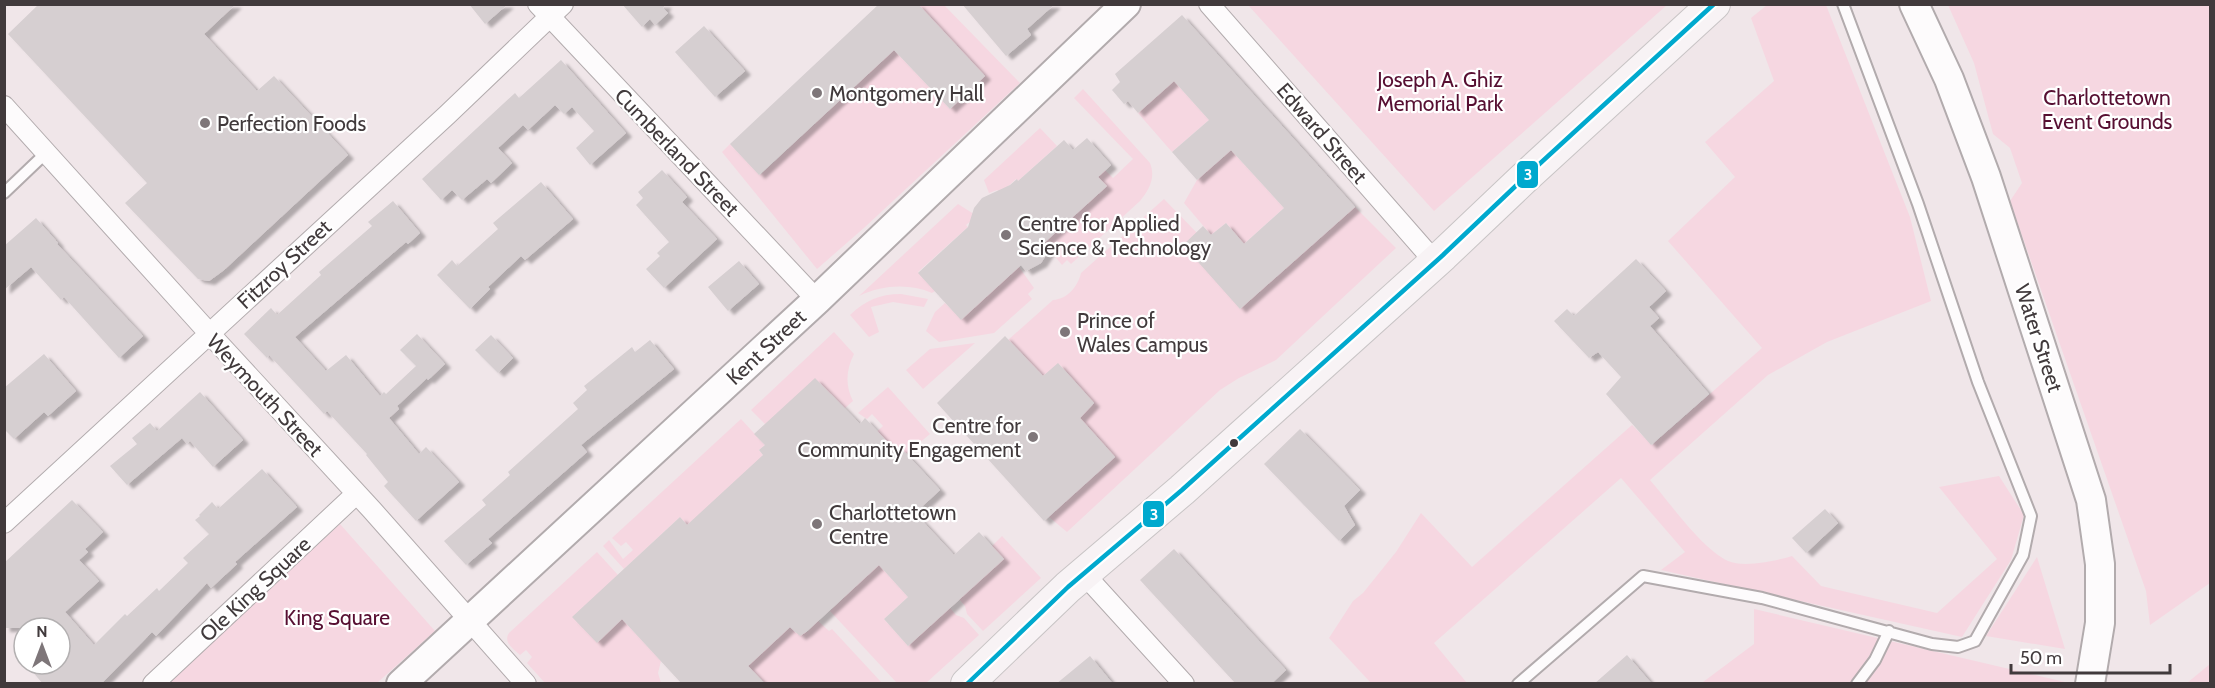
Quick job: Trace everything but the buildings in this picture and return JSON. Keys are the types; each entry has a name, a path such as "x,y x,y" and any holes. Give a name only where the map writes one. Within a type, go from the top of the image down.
{"main road":[{"path":"967,684 1084,574 1182,490 1436,262 1713,4"}],"street":[{"name":"Kent Street","path":"401,684 818,300 1126,4"},
{"name":"Edward Street","path":"1209,4 1436,262"},
{"name":"Water Street","path":"1914,4 1949,78 1986,177 2091,500 2100,564 2100,622 2090,684"},
{"name":"Cumberland Street","path":"550,9 818,300"},
{"name":"Fitzroy Street","path":"4,523 438,123 550,9"},
{"name":"Weymouth Street","path":"4,106 526,684"},
{"name":"Ole King Square","path":"153,684 356,494"},
{"path":"1084,574 1184,684"}],"lane":[{"path":"1518,684 1643,576 1762,598 1932,644 1958,647 1975,640 2023,555 2031,516 1978,382 1918,204 1843,4"},
{"path":"4,193 47,152"},
{"path":"1857,684 1875,660 1888,631"}],"green space":[{"path":"918,5 944,5 1020,83 817,269 722,152 730,144 760,175 894,50 950,109 985,76"},
{"name":"Joseph A. Ghiz Memorial Park","path":"1248,5 1667,5 1434,211"},
{"path":"1767,5 1826,5 1910,217 1931,301 1827,342 1768,375 1650,480 1697,536 1728,561 1751,564 1792,556 1821,586 1937,613 1997,559 1939,487 1999,476 2024,515 2011,560 1962,637 1661,570 1685,552 1621,478 1434,643 1467,683 1371,683 1329,638 1353,601 1363,593 1396,552 1421,513 1472,567 1632,425 1652,445 1762,348 1668,241 1735,177 1705,142 1774,81 1751,18"},
{"name":"Charlottetown Event Grounds","path":"1948,5 2210,5 2210,583 2150,625 2146,591 2010,201 2022,183 2010,148 1993,134 1974,63"},
{"path":"1174,81 1209,120 1172,152 1138,113"},
{"path":"1083,89 1150,163 1152,179 1140,201 1071,264 1067,260 1062,265 1044,243 1106,187 1098,177 1105,170 1113,178 1133,159 1074,98"},
{"path":"1040,128 1057,146 1001,193 997,190 989,193 984,180"},
{"path":"1231,150 1284,208 1244,244 1226,223 1211,235 1184,203 1197,180"},
{"path":"1164,199 1197,233 1240,309 1355,207 1396,248 1276,360 1220,390 1067,532 1049,517 1115,457 1080,418 1094,403 1059,364 1043,376 1008,340 1053,300 1072,291 1081,273"},
{"path":"958,204 977,216 918,272 935,291 932,293 914,288 895,287 876,289 859,296"},
{"path":"1019,267 1034,288 1028,294 1032,299 994,333 939,342 926,331 935,312 945,303 961,319"},
{"path":"901,294 928,299 924,307 893,302 871,307 879,332 869,337 850,315 873,299"},
{"path":"834,332 854,354 849,366 848,378 853,401 845,408 831,394 765,424 751,410"},
{"path":"975,343 923,389 906,370 930,349"},
{"path":"888,387 930,434 906,454 900,447 890,456 871,437 883,426 872,414 867,419 858,413"},
{"path":"741,419 765,445 759,450 763,455 703,543 680,517 624,569 603,546 609,540 623,559 633,550 626,542 621,546 612,538"},
{"name":"King Square","path":"340,524 435,631 377,683 169,683"},
{"path":"1002,536 1041,578 983,631 967,614 965,606 959,599 992,546"},
{"path":"597,552 618,575 573,617 597,642 622,619 661,661 658,673 661,683 545,683 527,663 532,657 526,650 520,655 508,642 509,633"},
{"path":"871,556 908,597 884,619 908,646 950,608 956,615 964,618 979,635 926,683 895,683 830,611 856,586"},
{"path":"2037,557 2065,649 1986,636"},
{"path":"1754,609 2069,683 1704,684 1703,682 1754,644"},
{"path":"818,621 829,631 832,629 882,683 765,683 748,666 790,627 796,633 807,632"},
{"path":"2210,664 2210,683 2187,683"}],"transit line":[{"name":"3","path":"967,684 1068,587 1182,490 1443,255 1714,4"}],"place":[{"name":"Montgomery Hall","path":"817,93"},
{"name":"Perfection Foods","path":"205,123"},
{"name":"Centre for Applied Science & Technology","path":"1006,235"},
{"name":"Prince of Wales Campus","path":"1065,332"},
{"name":"Centre for Community Engagement","path":"1033,437"},
{"name":"Charlottetown Centre","path":"817,524"}]}
